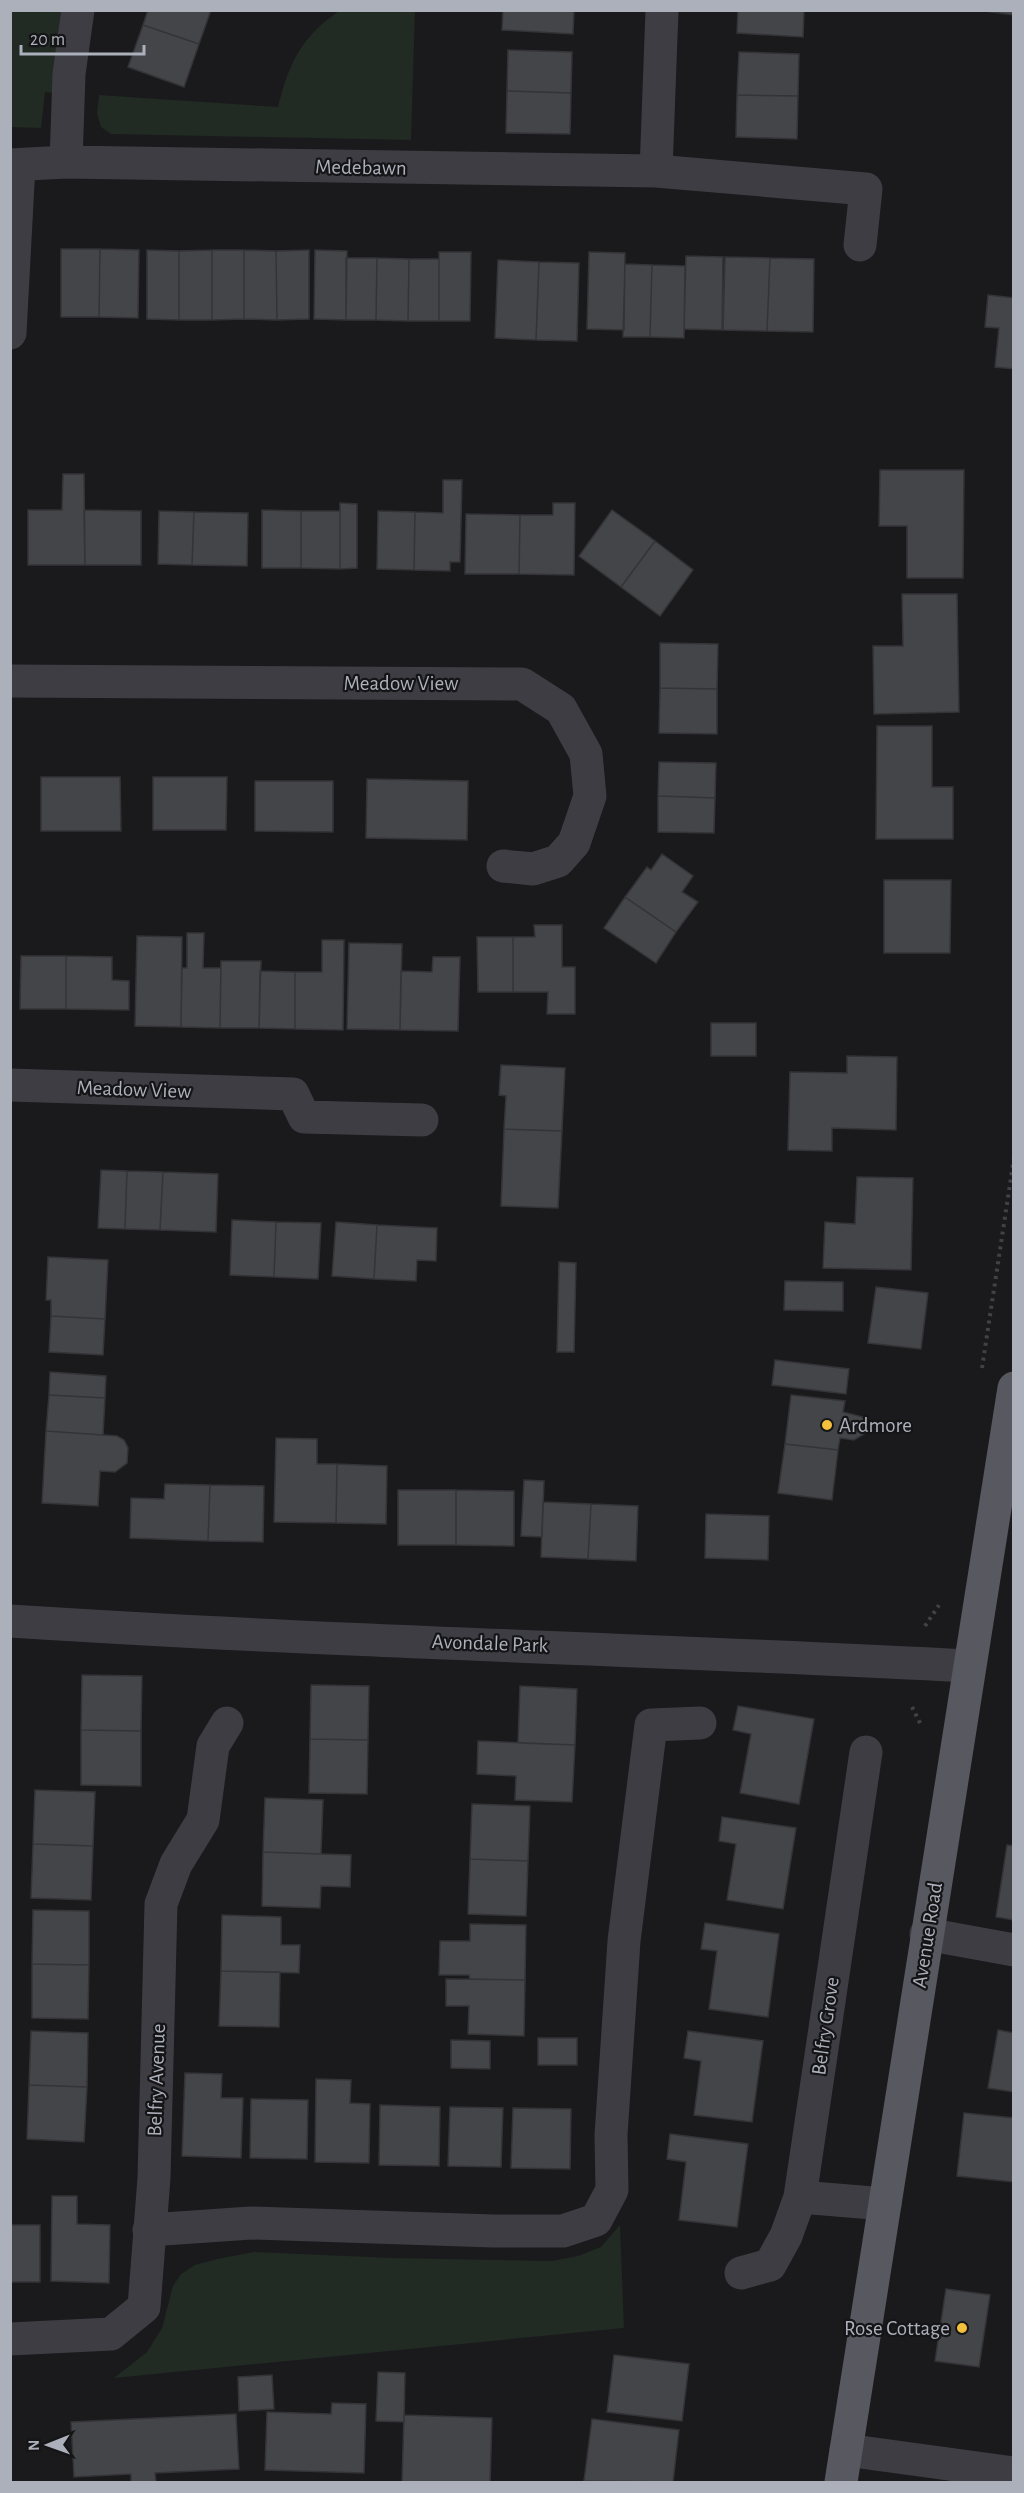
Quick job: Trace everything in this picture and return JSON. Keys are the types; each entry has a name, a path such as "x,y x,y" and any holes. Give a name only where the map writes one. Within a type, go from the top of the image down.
{"main road":[{"name":"Avenue Road","path":"841,2482 1014,1388"}],"street":[{"path":"66,162 69,75 78,10"},
{"path":"656,171 662,10"},
{"name":"Medebawn","path":"10,333 15,165 66,162 656,171 866,189 860,245"},
{"name":"Meadow View","path":"10,681 522,684 561,709 586,754 590,796 574,843 558,861 533,869 503,866"},
{"name":"Meadow View","path":"10,1085 293,1094 304,1117 422,1120"},
{"name":"Avondale Park","path":"10,1621 127,1629 969,1666"},
{"name":"Belfry Avenue","path":"10,2339 111,2334 144,2307 154,2178 161,1904 176,1864 203,1820 213,1746 227,1723"},
{"path":"149,2230 251,2223 563,2231 596,2220 612,2190 611,2134 624,1941 651,1725 700,1723"},
{"name":"Belfry Grove","path":"741,2273 770,2265 786,2236 800,2197 866,1752"},
{"path":"926,1934 1014,1950"},
{"path":"800,2197 885,2204"},
{"path":"846,2450 1014,2473"}],"shaded area":[{"path":"11,11 62,11 55,93 45,92 41,128 11,127"},
{"path":"339,11 415,11 411,140 111,134 101,127 97,113 99,95 278,107 298,52 315,31"},
{"path":"620,2225 624,2328 114,2378 147,2352 162,2328 173,2286 181,2274 195,2265 254,2252 393,2258 552,2261 578,2256 601,2247"}],"building":[{"path":"148,10 211,10 199,44 143,25"},
{"path":"503,10 574,10 573,34 502,30"},
{"path":"738,10 804,10 803,37 737,33"},
{"path":"985,10 1014,10 1014,15 985,11"},
{"path":"143,25 199,44 184,87 128,67"},
{"path":"508,50 572,52 571,93 507,91"},
{"path":"739,52 799,54 798,96 737,95"},
{"path":"507,91 571,93 570,134 506,133"},
{"path":"737,95 798,96 797,139 736,137"},
{"path":"61,249 100,249 99,317 61,317"},
{"path":"100,249 139,250 138,318 99,317"},
{"path":"147,250 179,251 179,320 147,319"},
{"path":"212,250 244,250 244,319 212,320"},
{"path":"212,250 212,320 179,320 179,251"},
{"path":"244,250 276,251 277,320 244,319"},
{"path":"309,250 309,319 277,320 276,251"},
{"path":"315,250 347,251 346,320 314,319"},
{"path":"439,252 471,252 470,321 439,321"},
{"path":"589,252 625,253 624,330 587,329"},
{"path":"686,256 723,257 722,330 684,329"},
{"path":"725,257 770,258 767,331 723,330"},
{"path":"346,258 377,258 376,320 346,320"},
{"path":"377,258 409,259 408,321 376,320"},
{"path":"770,258 814,259 813,332 767,331"},
{"path":"409,259 439,259 439,321 408,321"},
{"path":"498,260 539,262 536,340 495,338"},
{"path":"539,262 579,263 577,341 536,340"},
{"path":"625,264 652,265 650,337 623,337"},
{"path":"652,265 685,266 684,338 650,337"},
{"path":"988,295 1014,298 1014,369 995,367 999,328 985,327"},
{"path":"880,470 964,470 963,578 907,578 907,526 879,526"},
{"path":"63,474 84,474 85,565 28,565 28,510 62,510"},
{"path":"443,480 462,480 460,562 450,562 450,571 414,570 415,512 443,513"},
{"path":"340,503 357,504 357,568 340,569"},
{"path":"553,503 575,503 574,575 519,574 520,515 553,515"},
{"path":"84,510 141,511 141,565 85,565"},
{"path":"262,510 301,511 301,568 262,568"},
{"path":"612,510 655,541 621,587 579,556"},
{"path":"159,511 194,512 192,565 158,564"},
{"path":"301,511 340,511 340,569 301,568"},
{"path":"378,511 415,512 414,570 377,569"},
{"path":"194,512 248,513 247,566 192,565"},
{"path":"466,514 520,515 519,574 465,574"},
{"path":"655,541 693,570 660,616 621,587"},
{"path":"902,594 957,594 959,712 874,714 873,646 903,646"},
{"path":"660,643 718,644 717,689 660,688"},
{"path":"660,688 717,689 717,734 659,733"},
{"path":"877,726 932,726 932,787 953,787 953,839 876,839"},
{"path":"659,762 716,763 715,798 658,796"},
{"path":"41,777 120,777 121,831 41,831"},
{"path":"153,777 227,777 226,830 153,830"},
{"path":"367,779 468,781 467,840 366,838"},
{"path":"255,781 333,781 333,832 255,831"},
{"path":"658,796 715,798 714,833 658,832"},
{"path":"662,854 693,876 682,892 698,902 676,932 625,897 647,867 651,870"},
{"path":"884,880 951,880 950,953 884,953"},
{"path":"625,897 676,932 656,963 604,928"},
{"path":"534,925 562,925 562,967 575,967 575,1014 547,1014 548,992 513,992 513,937 535,937"},
{"path":"187,933 204,933 203,968 221,968 220,1028 181,1027 182,968 187,968"},
{"path":"137,936 182,937 181,1027 135,1026"},
{"path":"477,937 513,937 513,992 478,992"},
{"path":"322,940 344,940 343,1030 295,1029 295,972 322,972"},
{"path":"349,943 402,944 400,1030 347,1029"},
{"path":"21,956 66,956 66,1009 20,1009"},
{"path":"66,956 112,957 112,980 129,981 129,1010 66,1009"},
{"path":"433,957 460,957 458,1031 400,1030 401,971 432,972"},
{"path":"221,961 261,961 259,1028 220,1028"},
{"path":"260,971 295,972 295,1029 259,1028"},
{"path":"711,1023 756,1023 756,1056 711,1056"},
{"path":"847,1056 897,1057 896,1130 832,1128 832,1151 788,1150 790,1072 847,1073"},
{"path":"501,1065 565,1068 562,1131 504,1129 506,1096 499,1095"},
{"path":"504,1129 562,1131 558,1208 501,1206"},
{"path":"101,1170 127,1171 125,1229 98,1228"},
{"path":"127,1171 163,1172 160,1230 125,1229"},
{"path":"163,1172 218,1174 216,1232 160,1230"},
{"path":"857,1177 913,1178 911,1270 823,1268 825,1222 855,1224"},
{"path":"232,1220 276,1222 274,1277 230,1275"},
{"path":"276,1222 321,1223 318,1279 274,1277"},
{"path":"336,1222 377,1225 374,1279 332,1276"},
{"path":"377,1225 437,1228 436,1261 417,1260 416,1281 374,1279"},
{"path":"48,1257 108,1260 105,1319 51,1316 51,1300 46,1300"},
{"path":"559,1262 576,1263 574,1352 557,1352"},
{"path":"785,1281 843,1282 843,1311 784,1310"},
{"path":"876,1287 928,1293 921,1349 868,1343"},
{"path":"51,1316 105,1319 103,1355 49,1352"},
{"path":"775,1360 849,1369 846,1394 772,1385"},
{"path":"50,1372 106,1376 105,1398 49,1395"},
{"path":"49,1395 105,1398 103,1435 46,1431"},
{"name":"Ardmore","path":"791,1395 845,1401 843,1412 863,1417 866,1428 864,1434 854,1440 840,1438 838,1450 785,1444"},
{"path":"46,1431 117,1436 124,1440 128,1448 127,1463 115,1472 100,1471 98,1506 42,1503"},
{"path":"276,1438 317,1439 317,1464 337,1464 336,1523 274,1522"},
{"path":"785,1444 838,1450 832,1500 778,1493"},
{"path":"337,1464 387,1466 386,1524 336,1523"},
{"path":"524,1480 544,1481 542,1537 521,1536"},
{"path":"165,1484 210,1485 208,1541 130,1538 131,1498 164,1499"},
{"path":"210,1485 264,1486 263,1542 208,1541"},
{"path":"398,1490 456,1490 456,1545 398,1545"},
{"path":"456,1490 514,1491 514,1546 456,1545"},
{"path":"543,1502 591,1504 588,1559 541,1557"},
{"path":"591,1504 638,1506 636,1561 588,1559"},
{"path":"706,1514 769,1516 768,1560 705,1558"},
{"path":"82,1675 142,1676 141,1731 81,1730"},
{"path":"311,1685 369,1686 368,1740 310,1739"},
{"path":"520,1686 577,1689 575,1745 518,1743"},
{"path":"738,1706 814,1719 799,1804 740,1793 751,1734 733,1730"},
{"path":"81,1730 141,1731 141,1786 81,1785"},
{"path":"310,1739 368,1740 367,1794 309,1793"},
{"path":"478,1741 575,1745 572,1802 515,1800 516,1776 477,1774"},
{"path":"35,1790 95,1792 93,1846 33,1844"},
{"path":"265,1798 323,1800 321,1854 263,1852"},
{"path":"472,1804 530,1806 528,1861 470,1859"},
{"path":"722,1817 796,1828 783,1909 727,1900 736,1844 719,1841"},
{"path":"33,1844 93,1846 91,1900 31,1898"},
{"path":"1007,1845 1014,1846 1014,1920 996,1917"},
{"path":"263,1852 351,1855 350,1887 321,1886 320,1908 262,1906"},
{"path":"470,1859 528,1861 526,1916 468,1914"},
{"path":"33,1910 89,1911 89,1965 32,1964"},
{"path":"222,1915 281,1917 281,1945 300,1945 299,1973 221,1971"},
{"path":"705,1923 779,1934 768,2017 709,2009 717,1951 701,1949"},
{"path":"470,1924 526,1925 525,1980 470,1979 469,1975 439,1975 440,1941 470,1941"},
{"path":"32,1964 89,1965 88,2019 32,2018"},
{"path":"221,1971 280,1972 279,2027 219,2026"},
{"path":"446,1979 525,1980 524,2036 468,2034 469,2006 446,2006"},
{"path":"998,2030 1014,2033 1014,2092 988,2088"},
{"path":"31,2031 88,2033 87,2087 29,2085"},
{"path":"688,2031 763,2041 752,2122 694,2115 701,2061 684,2058"},
{"path":"538,2038 577,2038 577,2065 538,2065"},
{"path":"451,2040 490,2041 490,2069 451,2068"},
{"path":"185,2073 222,2074 221,2098 243,2098 241,2158 182,2156"},
{"path":"316,2079 351,2080 350,2103 370,2104 369,2163 315,2162"},
{"path":"29,2085 87,2087 84,2142 27,2139"},
{"path":"251,2099 308,2100 307,2159 250,2158"},
{"path":"380,2105 440,2107 439,2166 379,2165"},
{"path":"450,2107 503,2108 501,2167 448,2166"},
{"path":"513,2108 571,2109 570,2169 511,2168"},
{"path":"964,2113 1014,2118 1014,2182 957,2176"},
{"path":"670,2134 748,2144 737,2227 679,2220 686,2162 667,2159"},
{"path":"52,2196 77,2196 77,2224 110,2225 109,2283 51,2281"},
{"path":"10,2225 40,2225 40,2282 10,2282"},
{"name":"Rose Cottage","path":"946,2289 990,2295 979,2367 935,2361"},
{"path":"614,2355 689,2364 682,2421 607,2412"},
{"path":"378,2372 405,2373 404,2422 376,2421"},
{"path":"272,2375 274,2409 239,2411 238,2377"},
{"path":"332,2403 366,2404 364,2473 265,2470 267,2412 331,2414"},
{"path":"236,2414 239,2469 155,2473 156,2482 131,2482 131,2474 74,2477 71,2422"},
{"path":"404,2415 492,2418 490,2482 402,2482"},
{"path":"592,2419 679,2430 673,2482 584,2481"}],"place":[{"name":"Ardmore","path":"827,1425"},
{"name":"Rose Cottage","path":"962,2328"}]}
